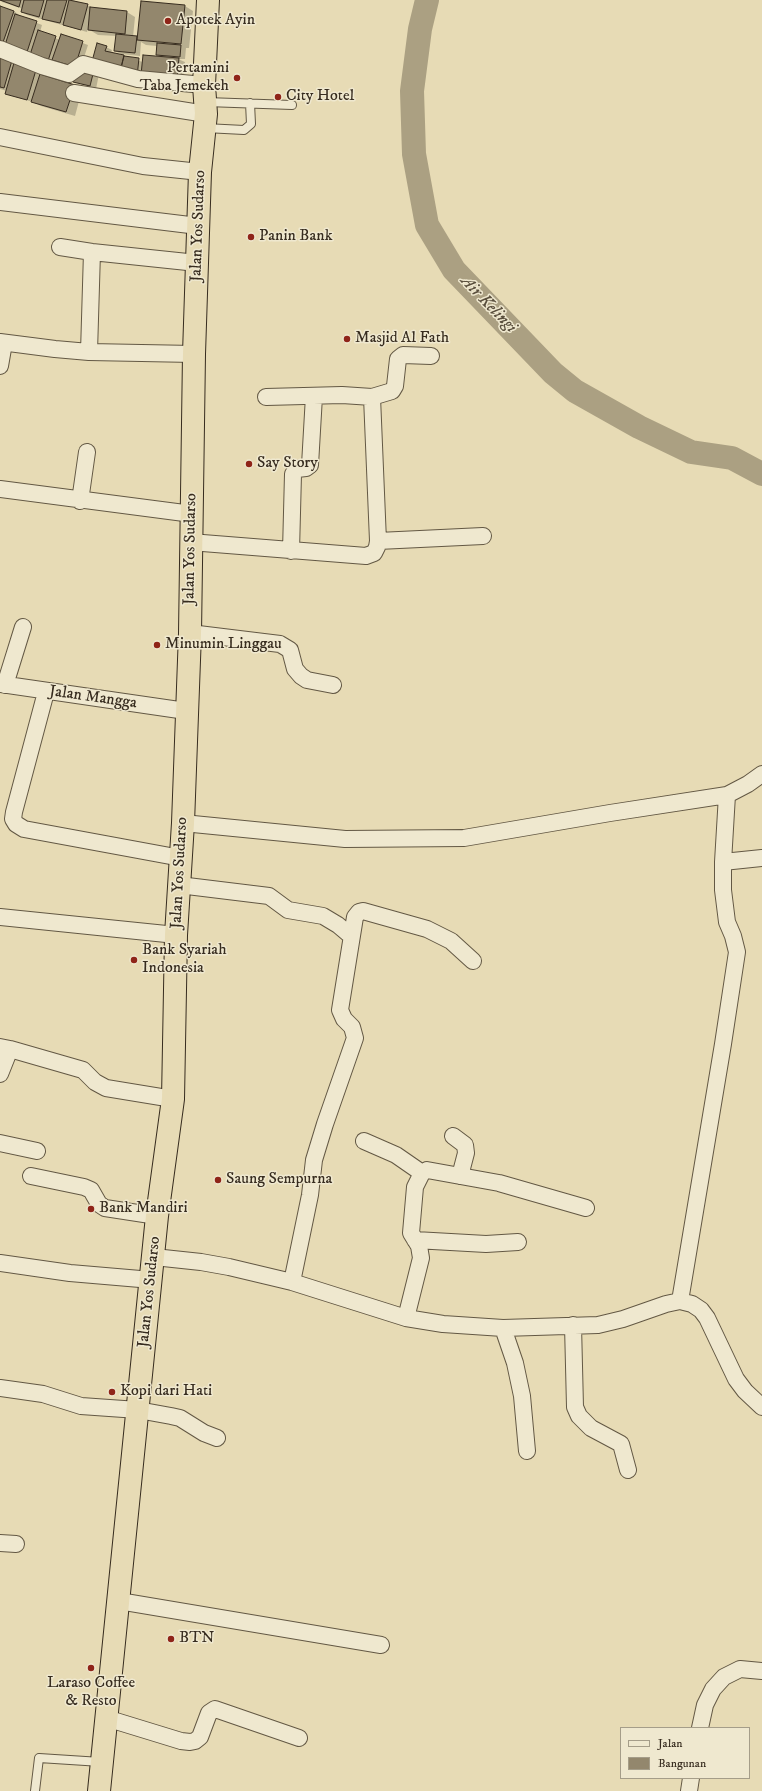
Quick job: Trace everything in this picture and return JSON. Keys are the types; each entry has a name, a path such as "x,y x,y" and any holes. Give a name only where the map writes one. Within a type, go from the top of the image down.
{"highway":[{"name":"Jalan Yos Sudarso","path":"99,1791 158,1216 173,1099 176,935 183,823 190,633 190,542 192,514 194,354 198,226 205,107 208,0"}],"street":[{"path":"0,49 42,66 69,74 83,64 138,79 205,107"},
{"path":"74,93 205,107"},
{"path":"0,137 131,164 200,172"},
{"path":"0,202 198,226"},
{"path":"60,247 92,252 197,263"},
{"path":"89,352 92,252"},
{"path":"0,366 2,342 89,352 194,354"},
{"path":"266,397 372,397 392,390 395,386 398,359 403,355 431,356"},
{"path":"291,551 293,474 297,469 308,466 311,461 314,396"},
{"path":"190,542 366,556 374,553 378,541 372,397"},
{"path":"80,501 87,452"},
{"path":"0,489 80,501 192,514"},
{"path":"378,541 483,536"},
{"path":"3,685 23,627"},
{"path":"190,633 280,644 290,650 295,669 301,676 307,680 333,685"},
{"name":"Jalan Mangga","path":"3,685 186,711"},
{"path":"46,692 14,812 13,819 16,824 24,829 47,834 181,858"},
{"path":"183,823 345,840 464,838 727,795 748,784 762,774"},
{"path":"680,1301 737,952 733,936 727,922 723,890 727,795"},
{"path":"723,862 762,858"},
{"path":"179,885 269,896 288,910 323,916 338,925 351,936"},
{"path":"292,1282 310,1195 314,1160 355,1038 352,1027 344,1019 340,1010 355,916 359,912 363,911 427,929 446,938 474,961"},
{"path":"0,917 176,935"},
{"path":"0,1074 5,1048 83,1070 95,1082 106,1088 173,1099"},
{"path":"453,1136 465,1145 466,1153 460,1176"},
{"path":"364,1141 396,1155 422,1173"},
{"path":"0,1143 36,1151"},
{"path":"406,1318 421,1258 419,1246 411,1233 415,1186 422,1173 428,1170 499,1183 586,1208"},
{"path":"31,1176 84,1187 91,1190 99,1204 105,1208 158,1216"},
{"path":"415,1240 480,1244 518,1242"},
{"path":"154,1257 215,1264 292,1282 406,1318 444,1324 503,1328 609,1323 666,1304 680,1301 692,1304 701,1310 736,1380 762,1407"},
{"path":"0,1263 70,1273 152,1280"},
{"path":"573,1325 575,1407 579,1416 591,1428 622,1444 628,1470"},
{"path":"503,1328 515,1363 522,1396 527,1450"},
{"path":"0,1388 48,1395 81,1406 138,1410 180,1418 204,1433 217,1438"},
{"path":"0,1543 16,1544"},
{"path":"119,1601 382,1644"},
{"path":"700,1727 705,1705 713,1689 724,1677 740,1669 762,1671"},
{"path":"106,1718 181,1741 190,1742 195,1741 200,1737 209,1712 215,1709 299,1738"},
{"path":"689,1791 691,1779"}],"lane":[{"path":"205,107 250,103 292,104"},
{"path":"205,107 244,130 251,124 250,103"},
{"path":"35,1791 39,1758 102,1762"}],"building":[{"path":"0,0 21,0 19,7"},
{"path":"24,0 44,0 39,17 21,12"},
{"path":"47,0 67,0 60,23 42,19"},
{"path":"69,0 88,4 81,30 63,25"},
{"path":"141,1 185,5 181,44 137,40"},
{"path":"0,6 14,11 2,45 0,44"},
{"path":"90,7 127,11 125,34 88,30"},
{"path":"15,14 37,21 27,52 5,45"},
{"path":"38,30 56,36 47,64 29,58"},
{"path":"61,34 83,41 75,67 52,60"},
{"path":"116,34 137,36 135,53 114,51"},
{"path":"97,43 107,46 105,51 124,55 120,72 91,65"},
{"path":"157,43 181,45 180,57 156,55"},
{"path":"0,54 13,57 4,88 0,87"},
{"path":"143,55 179,58 177,79 141,75"},
{"path":"124,56 139,58 137,77 120,72"},
{"path":"14,63 36,70 27,100 5,94"},
{"path":"79,68 94,70 90,86 73,82"},
{"path":"40,74 75,85 66,112 31,102"}],"waterway":[{"name":"Air Kelingi","path":"427,0 420,29 412,91 414,154 427,225 454,270 553,373 575,391 639,427 691,452 732,458 762,474"}],"place":[{"name":"Apotek Ayin","path":"168,21"},
{"name":"Pertamini Taba Jemekeh","path":"237,78"},
{"name":"City Hotel","path":"278,97"},
{"name":"Panin Bank","path":"251,237"},
{"name":"Masjid Al Fath","path":"347,339"},
{"name":"Say Story","path":"249,464"},
{"name":"Minumin Linggau","path":"157,645"},
{"name":"Bank Syariah Indonesia","path":"134,960"},
{"name":"Saung Sempurna","path":"218,1180"},
{"name":"Bank Mandiri","path":"91,1209"},
{"name":"Kopi dari Hati","path":"112,1392"},
{"name":"BTN","path":"171,1639"},
{"name":"Laraso Coffee & Resto","path":"91,1668"}]}
